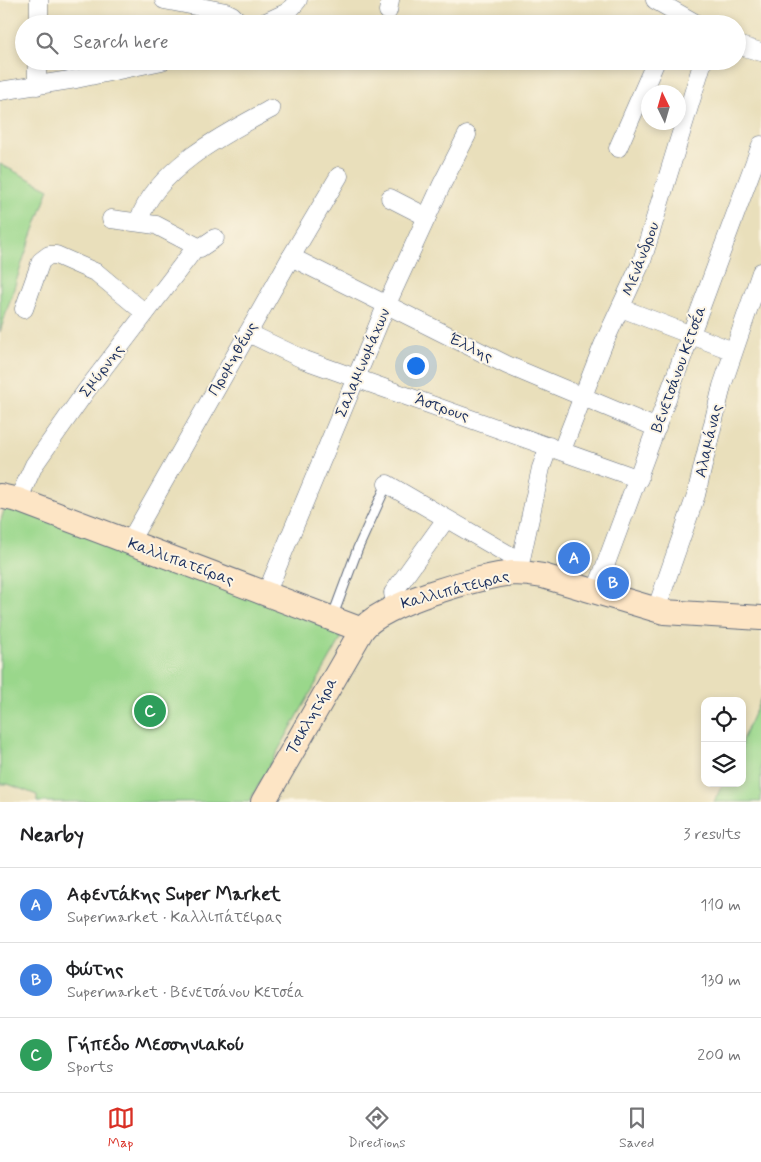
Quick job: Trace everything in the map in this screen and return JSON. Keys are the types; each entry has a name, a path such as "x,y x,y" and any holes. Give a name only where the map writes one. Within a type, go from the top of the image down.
{"street":[{"path":"39,0 39,15"},
{"path":"164,0 226,12 232,15"},
{"path":"282,15 288,12 298,0"},
{"path":"655,0 674,15"},
{"path":"746,48 761,52"},
{"path":"37,86 38,70"},
{"path":"0,91 37,86 117,70"},
{"path":"618,148 652,70"},
{"name":"Μενάνδρου","path":"518,573 541,468 556,448 583,397 651,236 700,70"},
{"path":"138,222 150,197 181,166 228,132 271,109"},
{"name":"Σαλαμινομάχων","path":"266,594 386,306 426,217 467,135"},
{"name":"Βενετσάνου Κετσέα","path":"595,593 761,145"},
{"name":"Προμηθέως","path":"128,543 291,257 340,176"},
{"path":"390,198 426,217"},
{"path":"111,219 165,228 196,247 203,248 215,238"},
{"name":"Σμύρνης","path":"9,498 86,390 196,247"},
{"path":"24,309 41,261 49,255 56,255 89,268 146,313"},
{"name":"Έλλης","path":"291,257 507,365 657,428"},
{"name":"Αλαμάνας","path":"656,610 696,495 715,410 733,351 761,272"},
{"path":"621,308 733,351"},
{"name":"Άστρους","path":"248,333 282,351 639,478"},
{"path":"387,484 511,556 518,573"},
{"name":"Καλλιπατείρας","path":"9,498 362,630"},
{"path":"396,606 393,593 446,519"},
{"name":"Καλλιπάτειρας","path":"362,630 373,617 396,606 480,580 518,573 544,576 656,610 761,618"},
{"name":"Τσικλητήρα","path":"263,802 362,630"}],"lane":[{"path":"332,618 358,548 387,484"}],"green space":[{"path":"0,164 49,189 24,257 0,332"},
{"path":"6,504 340,632 341,639 249,802 37,802 37,795 8,784 0,784 0,523"},
{"path":"761,698 761,802 714,802 721,787 746,787 746,731"}],"place":[{"name":"Αφεντάκης Super Market","path":"574,558"},
{"name":"Φώτης","path":"613,583"},
{"name":"Γήπεδο Μεσσηνιακού","path":"150,711"}]}
